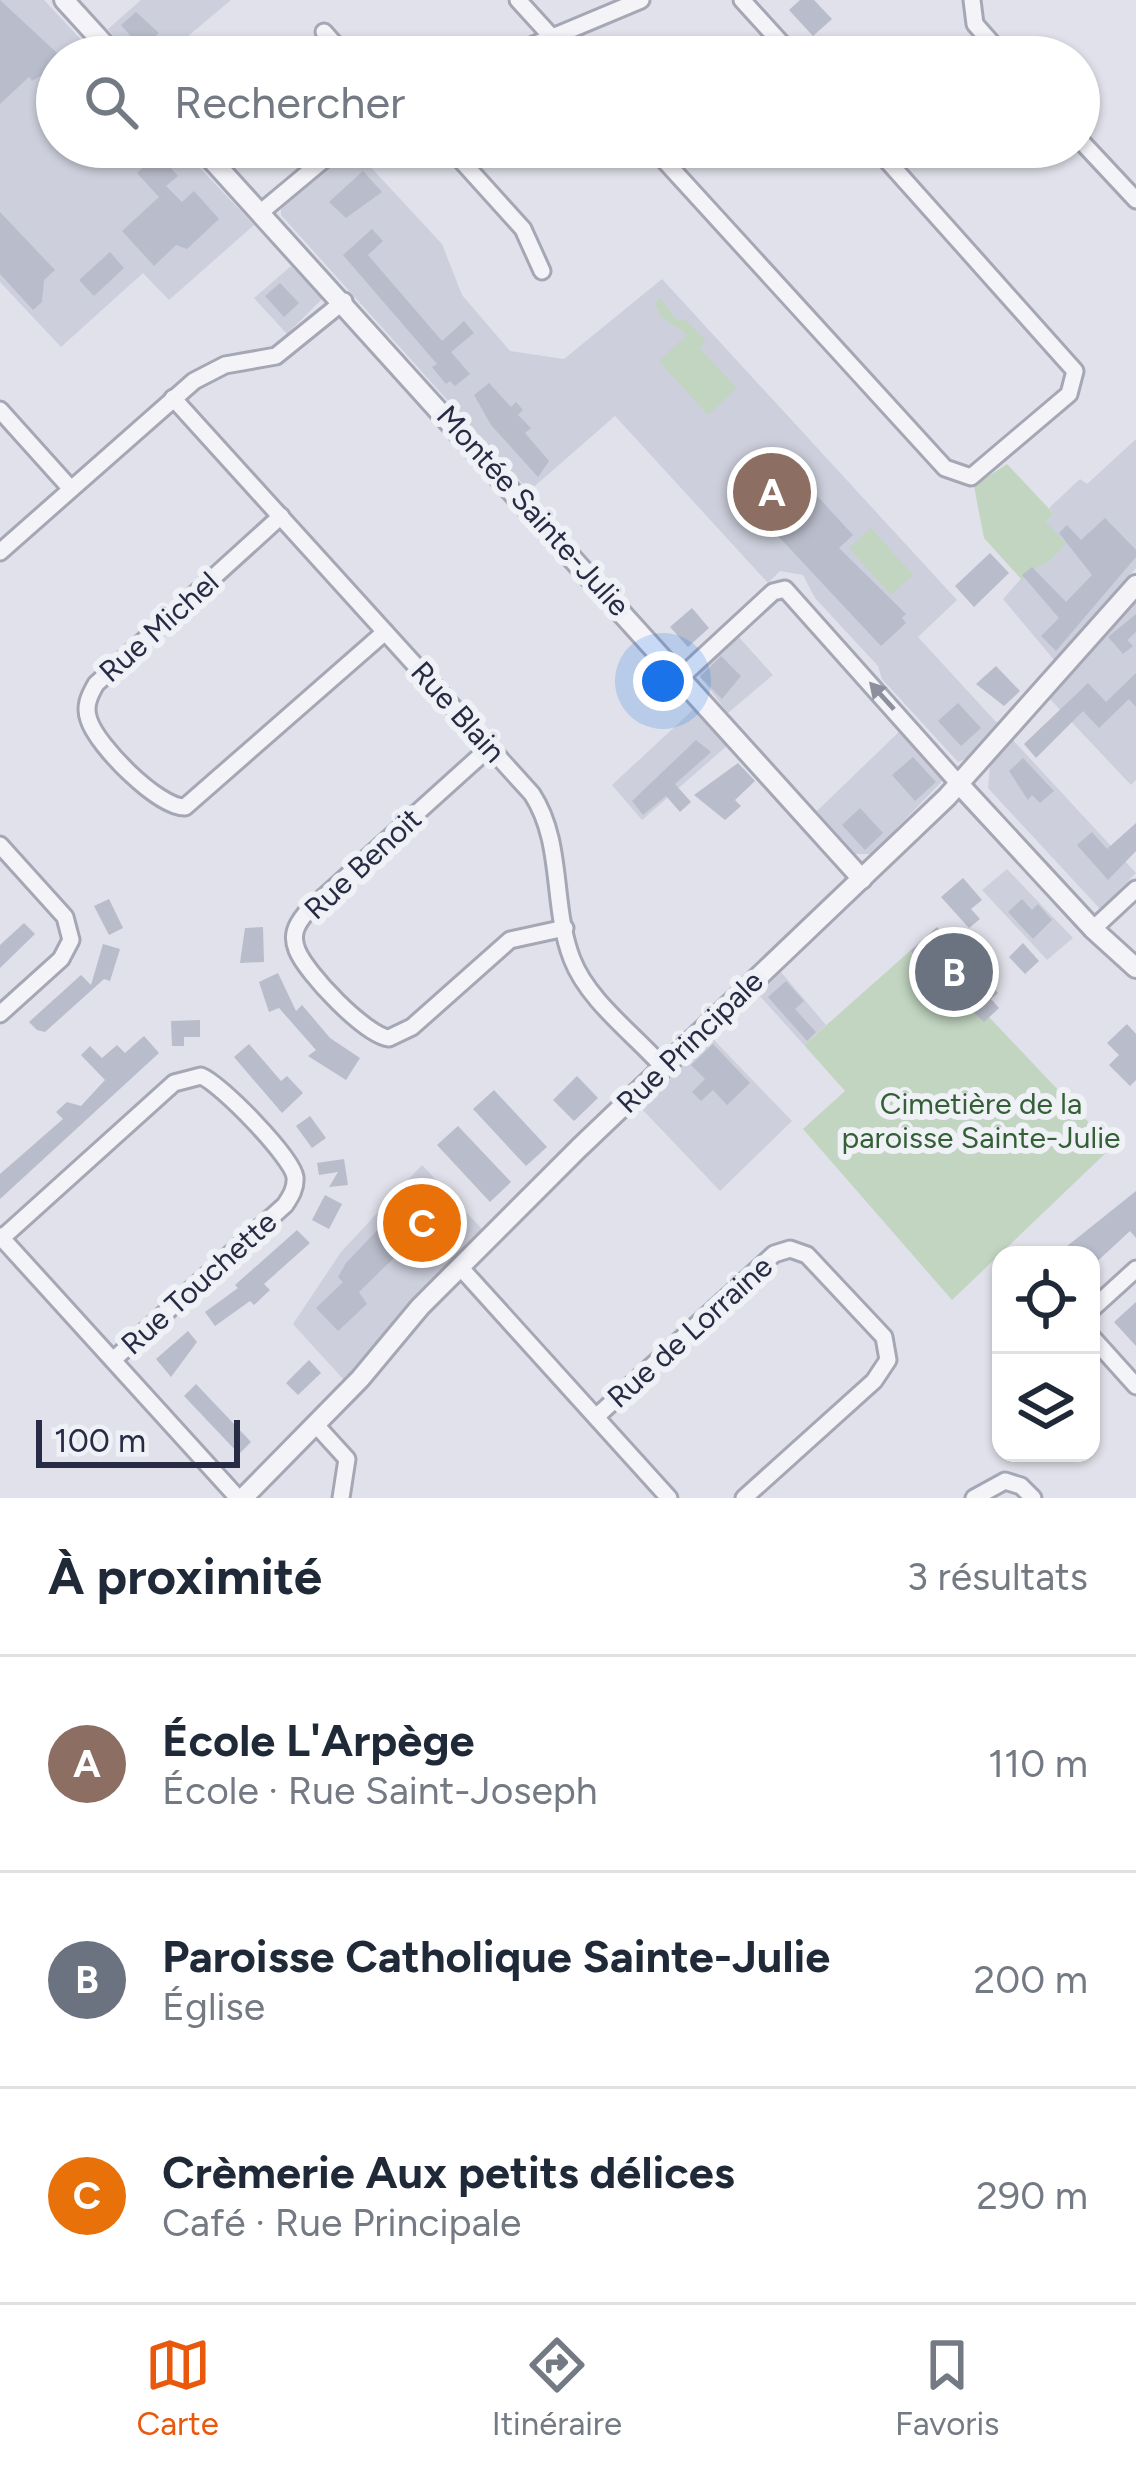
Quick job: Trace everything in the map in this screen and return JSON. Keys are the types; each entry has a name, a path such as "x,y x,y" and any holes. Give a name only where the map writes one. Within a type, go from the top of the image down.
{"street":[{"path":"64,0 97,36"},
{"path":"518,0 549,36"},
{"path":"556,36 641,0"},
{"path":"742,0 775,36"},
{"path":"972,0 975,23 986,36"},
{"path":"324,32 328,36"},
{"path":"1100,161 1136,200"},
{"name":"Montée Sainte-Julie","path":"220,168 862,879"},
{"path":"261,212 314,168"},
{"path":"468,168 523,229 542,271"},
{"path":"671,168 946,468 965,478 985,471 1069,394 1076,376 1068,361 894,168"},
{"path":"0,552 173,398 216,369 284,352 344,301"},
{"name":"Rue Blain","path":"173,398 490,747 543,814 565,928 582,978 663,1067"},
{"path":"0,410 71,489"},
{"name":"Rue Michel","path":"281,516 96,684 87,707 94,731 158,800 185,807 385,632"},
{"name":"Rue Principale","path":"241,1498 316,1425 460,1267 959,784 1136,585"},
{"path":"681,677 773,592 785,589 1136,982"},
{"name":"Rue Benoit","path":"490,747 305,913 294,936 298,953 362,1026 389,1038 412,1027 510,940 565,928"},
{"path":"0,845 64,917 71,940 61,959 0,1014"},
{"path":"1093,929 1136,889"},
{"path":"1093,929 1136,968"},
{"name":"Rue Touchette","path":"1,1237 174,1083 201,1076 224,1090 291,1167 291,1197 113,1360"},
{"path":"1,1237 241,1498"},
{"name":"Rue de Lorraine","path":"596,1418 774,1254 790,1249 807,1255 884,1337 888,1360 874,1381 744,1498"},
{"path":"460,1267 670,1498"},
{"path":"1100,1302 1136,1269"},
{"path":"1100,1346 1136,1386"},
{"path":"316,1425 347,1459 341,1498"},
{"path":"974,1498 1004,1481 1021,1486 1033,1498"}],"shaded area":[{"path":"0,0 44,0 77,36 36,36 36,168 200,168 254,225 169,300 143,273 61,347 0,282"},
{"path":"141,0 231,0 188,36 114,36 108,29"},
{"path":"329,168 372,168 442,244 462,295 510,351 564,359 662,279 957,600 918,637 997,723 958,762 882,679 878,666 815,598 803,575 780,571 768,583 615,416 529,491 281,215 281,209"},
{"path":"291,266 322,299 287,334 254,298"},
{"path":"1136,439 1136,568 1054,660 1003,599 1032,566 1047,562 1046,522 1054,514 1049,508 1080,479 1087,484"},
{"path":"1136,601 1136,780 1131,785 1049,698"},
{"path":"737,635 773,675 728,713 698,674"},
{"path":"695,708 729,744 642,820 612,785"},
{"path":"903,728 947,776 872,854 855,854 817,811"},
{"path":"1012,739 1136,873 1101,910 988,788 990,763"},
{"path":"1007,869 1073,938 1047,960 982,890"},
{"path":"781,972 826,1025 804,1045 758,994"},
{"path":"712,1038 792,1121 720,1191 639,1106"},
{"path":"422,1165 482,1229 406,1306 344,1380 293,1324 341,1252"}],"green space":[{"path":"660,298 676,319 686,320 706,341 699,348 737,388 708,415 659,361 687,335 661,316 655,303"},
{"path":"1007,464 1054,514 1046,522 1066,543 1047,563 1025,573 1023,581 984,538 974,486"},
{"path":"871,528 913,575 891,595 849,548"},
{"name":"Cimetière de la paroisse Sainte-Julie","path":"910,951 956,1000 989,1017 1112,1147 1008,1246 992,1246 992,1262 952,1300 803,1129 845,1091 804,1045"}],"building":[{"path":"0,0 39,36 36,79 29,77 0,104"},
{"path":"800,0 814,0 832,19 813,36 789,10"},
{"path":"136,12 159,33 131,36 121,25"},
{"path":"143,168 171,168 178,176 166,186 182,202 194,191 219,219 187,249 176,245 154,266 122,231 159,197 137,173"},
{"path":"363,171 382,192 346,218 329,202"},
{"path":"0,212 55,270 44,280 42,302 33,310 0,274"},
{"path":"372,229 383,241 368,255 442,341 464,321 474,333 451,352 470,374 455,386 450,381 446,384 432,367 437,364 343,255"},
{"path":"110,252 124,268 94,296 79,280"},
{"path":"280,283 299,303 284,317 265,296"},
{"path":"489,383 511,407 516,402 523,410 518,415 531,428 525,433 549,461 538,477 491,425 474,395"},
{"path":"807,485 853,535 839,548 906,614 902,618 906,623 881,646 765,522"},
{"path":"1105,518 1136,550 1136,557 1056,651 1041,636 1059,618 1022,575 1032,567 1066,602 1092,575 1059,533 1067,525 1081,540"},
{"path":"990,553 1009,573 974,607 955,586"},
{"path":"692,608 709,628 688,647 670,627"},
{"path":"1136,614 1136,632 1127,640 1133,646 1123,654 1108,637"},
{"path":"721,656 741,676 722,699 700,677"},
{"path":"996,666 1020,691 1004,706 976,684"},
{"path":"1136,673 1136,707 1129,699 1099,728 1083,711 1036,758 1024,744 1088,683 1106,702"},
{"path":"958,703 981,728 961,746 938,721"},
{"path":"696,740 711,752 675,784 691,802 680,812 666,796 643,815 632,801"},
{"path":"913,757 936,782 915,801 892,775"},
{"path":"1023,758 1054,791 1040,803 1032,795 1028,800 1009,771"},
{"path":"738,763 755,781 735,800 741,806 725,820 694,795"},
{"path":"860,808 883,833 865,850 842,825"},
{"path":"1136,823 1136,851 1108,880 1077,845 1092,832 1107,849"},
{"path":"963,878 982,900 971,909 980,919 969,928 941,897"},
{"path":"109,899 123,928 109,935 94,906"},
{"path":"1022,899 1032,910 1038,904 1052,920 1033,939 1008,912"},
{"path":"24,923 35,934 0,968 0,945"},
{"path":"263,927 264,962 240,963 245,928"},
{"path":"937,927 998,993 991,999 999,1008 984,1022 910,951"},
{"path":"1023,943 1039,961 1025,974 1009,957"},
{"path":"103,944 120,949 110,981 104,979 45,1032 37,1030 29,1022 81,975 91,985"},
{"path":"278,973 296,1011 302,1005 330,1038 360,1058 346,1080 308,1056 316,1050 279,1008 269,1012 259,982"},
{"path":"786,981 804,1001 795,1009 816,1032 807,1041 768,997"},
{"path":"200,1020 200,1037 184,1037 184,1046 172,1046 171,1021"},
{"path":"1127,1024 1136,1034 1136,1080 1130,1086 1109,1065 1119,1055 1107,1043"},
{"path":"144,1036 159,1053 0,1199 0,1174 63,1119 56,1112 67,1102 81,1106 105,1080 81,1055 90,1046 102,1058 117,1045 125,1053"},
{"path":"249,1044 281,1081 287,1076 303,1093 282,1113 234,1057"},
{"path":"713,1044 750,1083 727,1105 713,1090 701,1101 692,1092 705,1079 691,1065"},
{"path":"577,1076 598,1098 574,1121 553,1100"},
{"path":"494,1090 547,1147 526,1166 473,1109"},
{"path":"310,1116 326,1138 312,1148 296,1126"},
{"path":"458,1126 511,1182 490,1202 437,1145"},
{"path":"344,1159 348,1185 329,1187 338,1172 319,1175 317,1163"},
{"path":"426,1179 450,1203 359,1292 367,1304 338,1331 316,1308 343,1282 338,1277 346,1263"},
{"path":"1136,1191 1136,1238 1130,1231 1100,1259 1100,1246 1067,1246"},
{"path":"325,1195 342,1204 329,1229 312,1220"},
{"path":"297,1230 310,1243 264,1284 270,1290 254,1305 250,1301 215,1326 205,1312 238,1288 235,1285"},
{"path":"1136,1302 1136,1346 1114,1322"},
{"path":"188,1331 197,1342 171,1377 156,1359"},
{"path":"309,1360 321,1373 298,1395 286,1383"},
{"path":"196,1384 251,1442 239,1454 184,1396"}],"place":[{"name":"École L'Arpège","path":"772,492"},
{"name":"Paroisse Catholique Sainte-Julie","path":"954,972"},
{"name":"Crèmerie Aux petits délices","path":"422,1223"}]}
